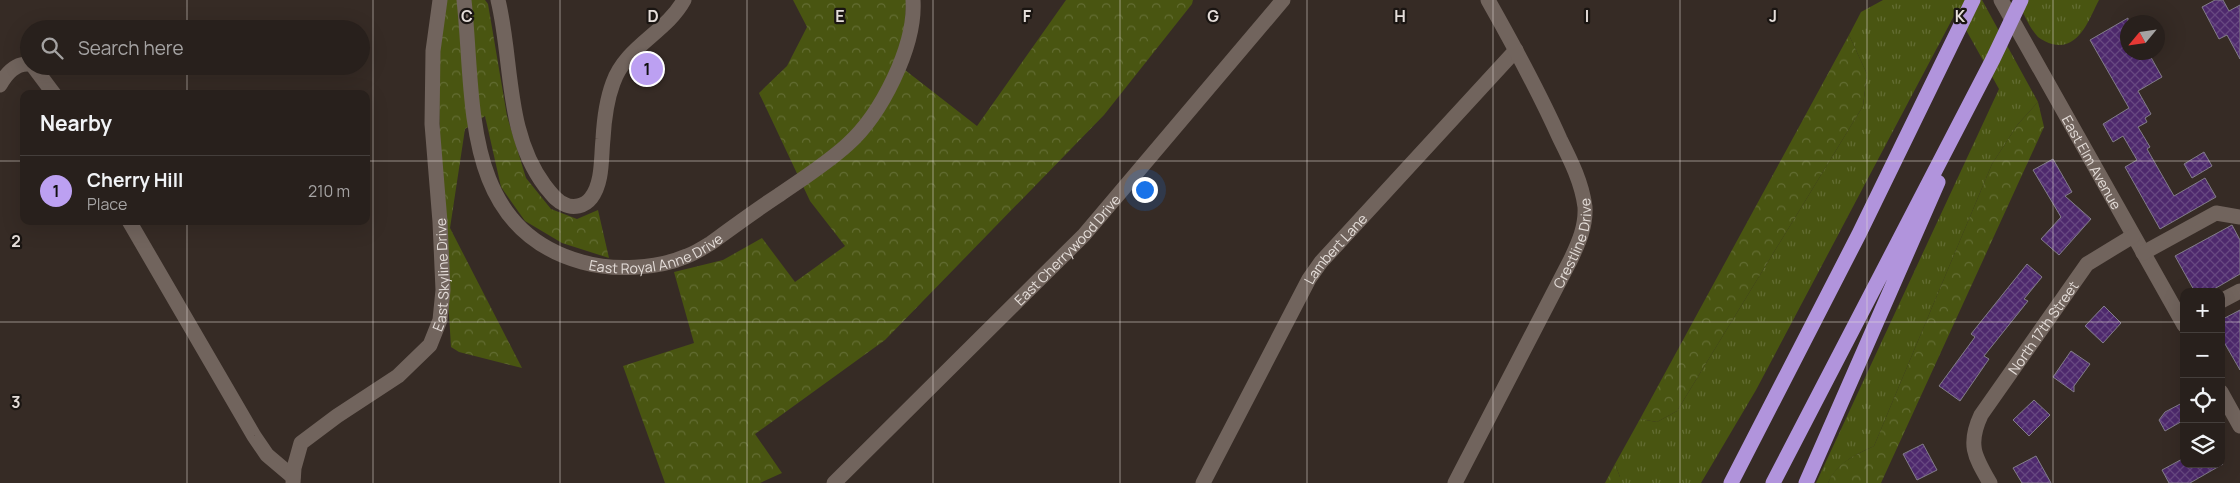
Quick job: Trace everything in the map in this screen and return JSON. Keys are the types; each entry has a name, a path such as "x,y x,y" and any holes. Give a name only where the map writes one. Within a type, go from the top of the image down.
{"highway":[{"path":"1731,483 1859,234 1973,0"},
{"path":"1773,483 1993,59 2021,0"},
{"path":"1806,483 1928,209 1965,111"},
{"path":"1723,483 1766,417"}],"street":[{"name":"East Skyline Drive","path":"293,480 294,468 301,443 337,416 398,376 430,345 440,320 443,290 440,222 432,124 433,51 440,0"},
{"name":"East Royal Anne Drive","path":"464,0 476,138 486,172 501,205 525,234 536,242 566,258 609,268 640,266 688,256 711,244 848,144 869,120 895,76 906,50 914,12 913,0"},
{"path":"498,0 514,112 523,142 534,167 552,194 562,203 576,207 584,205 591,199 595,191 600,172 603,136 613,83 623,64 635,48 659,30 684,0"},
{"name":"East Cherrywood Drive","path":"834,483 1084,235 1283,0"},
{"name":"Crestline Drive","path":"1455,483 1580,240 1584,224 1585,209 1577,175 1547,110 1488,0"},
{"name":"East Elm Avenue","path":"2001,0 2180,318"},
{"name":"Lambert Lane","path":"1203,483 1309,279 1321,262 1516,50"},
{"path":"0,85 16,66 20,65"},
{"path":"40,75 51,90"},
{"path":"2143,253 2216,212 2240,217"},
{"path":"131,225 254,436 267,455 293,480"},
{"name":"North 17th Street","path":"1990,483 1977,459 1973,437 1981,415 2087,264 2133,236"},
{"path":"2225,299 2240,291"},
{"path":"2225,399 2240,426"}],"green space":[{"path":"447,0 485,0 488,4 507,116 526,178 551,209 577,219 598,210 609,258 562,243 525,221 501,187 485,116 465,129 450,228 522,368 459,352 451,347 441,184 438,50"},
{"path":"793,0 906,0 905,41 896,63 977,126 1066,0 1193,0 1192,4 1104,115 885,340 755,434 782,473 760,483 665,483 623,366 694,343 674,272 723,260 762,238 795,282 845,246 810,201 759,93 787,66 807,27"},
{"path":"1883,0 1982,0 2038,102 2018,124 1992,164 1874,446 1853,456 1836,470 1828,483 1816,483 1999,89 1956,12 1756,390 1701,483 1620,483 1620,477 1615,464 1640,419 1657,422 1677,411 1863,106 1867,74 1849,35 1861,12"},
{"path":"2016,0 2099,0 2082,32 2069,43 2061,45 2050,44 2038,37"},
{"path":"1849,35 1867,74 1863,106 1677,411 1657,422 1640,419"},
{"path":"2038,102 2044,127 1881,483 1828,483 1841,465 1874,446 1992,164 2018,124"},
{"path":"1615,464 1620,477 1620,483 1605,483"}],"building":[{"path":"2215,0 2223,0 2229,11 2240,5 2240,59 2227,35 2219,39 2202,7"},
{"path":"2120,23 2120,60 2152,60 2162,77 2138,91 2151,114 2145,118 2147,122 2138,127 2150,147 2147,149 2174,196 2205,178 2216,197 2160,229 2125,167 2137,160 2123,136 2113,142 2103,124 2129,108 2090,40"},
{"path":"2204,152 2212,166 2192,178 2184,164"},
{"path":"2053,159 2072,192 2065,196 2091,219 2059,255 2041,239 2061,217 2033,170"},
{"path":"2232,225 2240,240 2240,274 2216,288 2193,288 2175,256"},
{"path":"2027,264 2042,277 2024,299 2028,301 1984,356 1989,359 1960,401 1939,386 1975,337 1971,334"},
{"path":"2104,306 2121,323 2103,343 2085,326"},
{"path":"2240,310 2240,370 2225,344 2225,318"},
{"path":"2071,351 2090,364 2074,386 2074,392 2053,377"},
{"path":"2034,400 2050,415 2029,436 2013,420"},
{"path":"2180,404 2180,422 2165,431 2159,420 2165,412"},
{"path":"1923,444 1937,470 1917,480 1903,454"},
{"path":"2036,456 2051,483 2022,483 2013,468"},
{"path":"2180,460 2180,468 2216,468 2190,483 2169,483 2162,470"}],"place":[{"name":"Cherry Hill","path":"647,69"}]}
